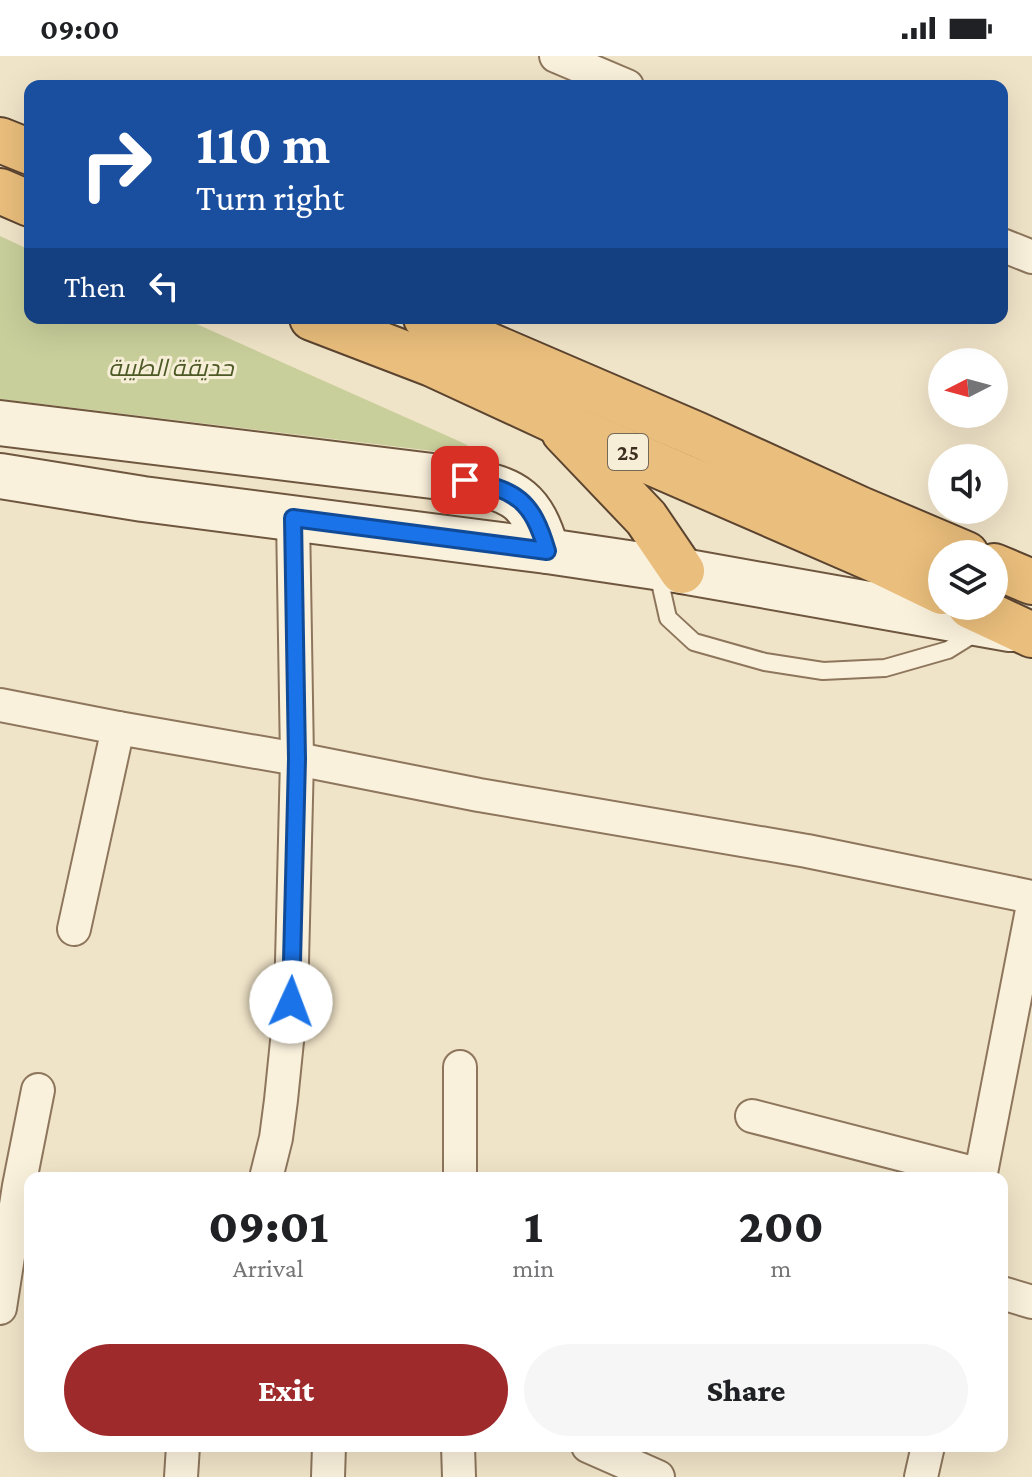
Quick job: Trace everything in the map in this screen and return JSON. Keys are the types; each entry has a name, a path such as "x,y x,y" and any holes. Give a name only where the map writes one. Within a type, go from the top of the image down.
{"highway":[{"path":"0,140 24,150"},
{"path":"0,191 24,201"},
{"name":"25","path":"328,324 432,364 928,585"},
{"name":"25","path":"440,324 933,540"},
{"path":"551,419 646,518 669,569"},
{"path":"1008,572 1032,582"}],"main road":[{"path":"0,423 492,485 512,493 531,510 547,551"},
{"path":"0,476 143,499 669,569 1003,624"}],"street":[{"path":"556,56 613,80"},
{"path":"1008,247 1032,257"},
{"path":"268,1172 276,1138 291,1002 297,759 293,518"},
{"path":"0,705 479,795 807,851 1032,897"},
{"path":"74,929 118,728"},
{"path":"982,1172 1032,910"},
{"path":"460,1067 460,1172"},
{"path":"0,1308 16,1186 38,1090"},
{"path":"752,1116 962,1172"},
{"path":"1008,1295 1032,1302"},
{"path":"181,1477 183,1452"},
{"path":"328,1477 329,1452"},
{"path":"458,1452 459,1477"},
{"path":"602,1452 658,1477"},
{"path":"921,1477 927,1452"}],"lane":[{"path":"669,569 668,618 694,642 765,662 823,671 885,668 948,650 1003,624"}],"green space":[{"name":"حديقة الطيبة","path":"0,236 24,247 24,324 196,324 491,458 0,399"}],"route":[{"path":"291,1002 297,759 293,518 547,551 531,510 512,493 465,480"}]}
